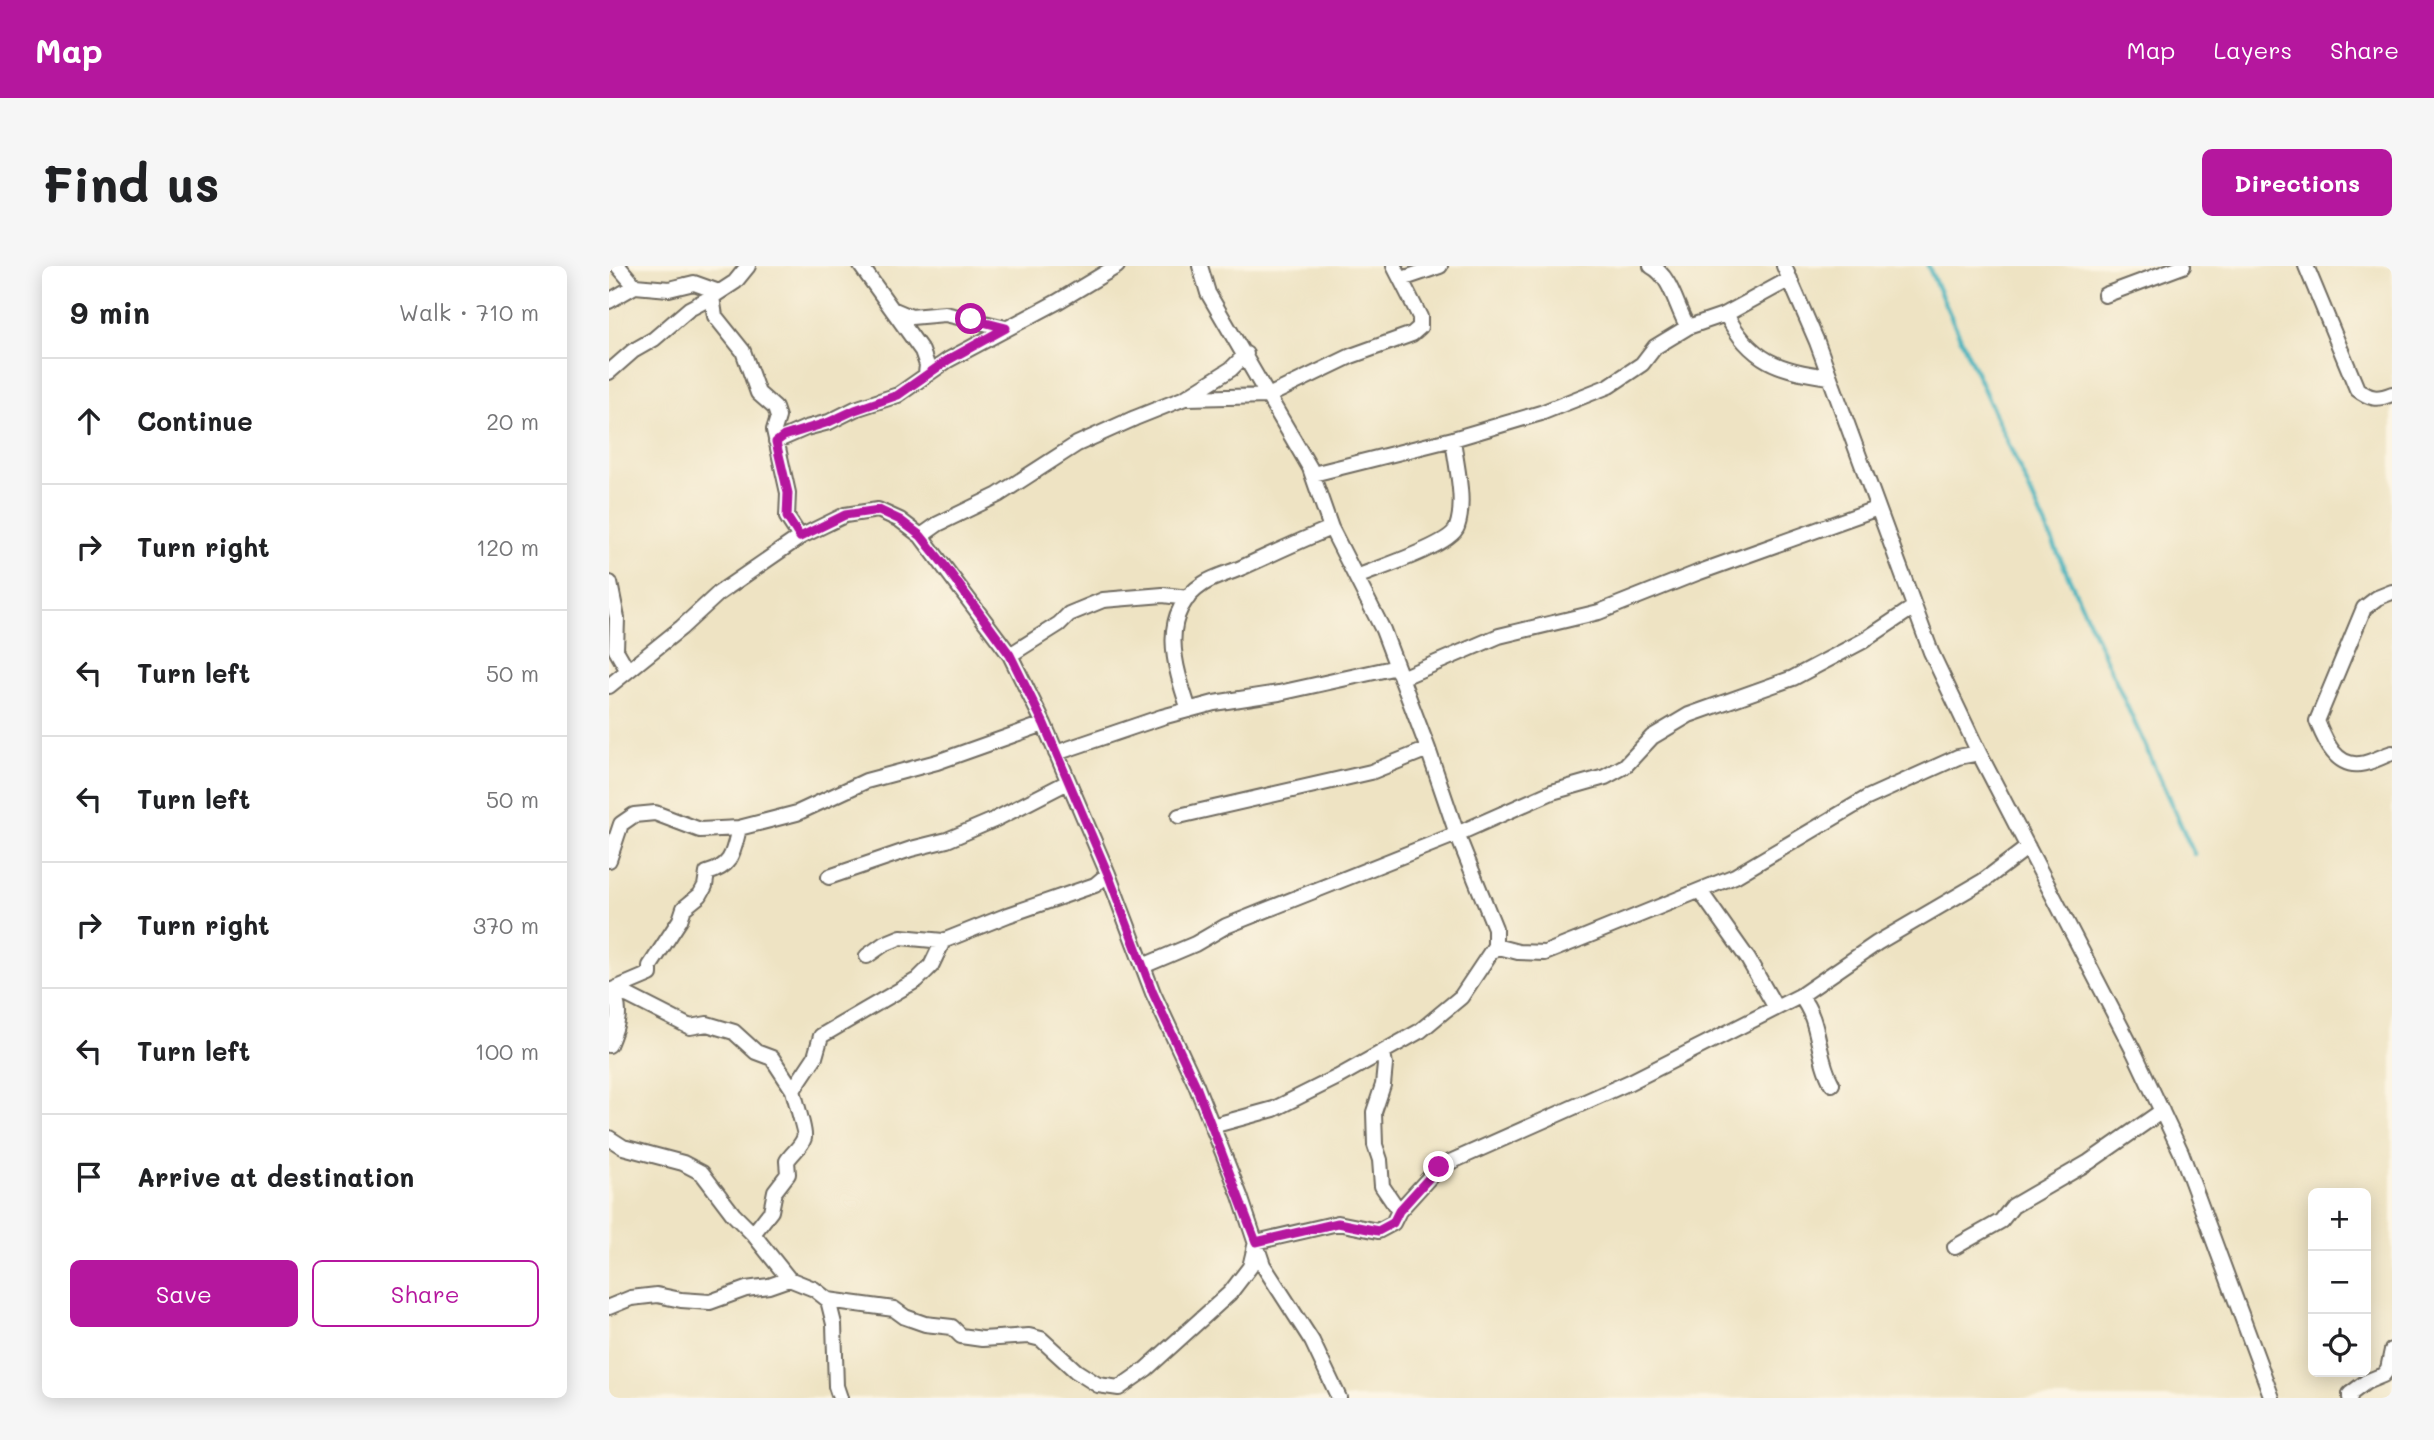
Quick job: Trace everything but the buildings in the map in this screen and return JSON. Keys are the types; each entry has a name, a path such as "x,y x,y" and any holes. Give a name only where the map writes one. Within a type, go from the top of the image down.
{"street":[{"path":"618,266 635,286"},
{"path":"609,372 633,351 655,339 689,309 735,282 748,266"},
{"path":"861,266 922,351 927,365 926,374"},
{"path":"776,442 784,436 898,395 926,374 1117,266"},
{"path":"1200,266 1208,293 1313,474 1331,528 1383,630 1457,834 1495,928 1495,946 1461,997 1420,1031 1274,1109 1212,1126"},
{"path":"1185,398 1268,396 1350,356 1412,334 1420,327 1420,317 1394,266"},
{"path":"1402,279 1440,266"},
{"path":"1651,266 1660,271 1668,283 1679,313 1688,327"},
{"path":"2105,295 2182,266"},
{"path":"2306,266 2357,389 2368,398 2379,399 2392,394"},
{"path":"1313,474 1454,439 1541,413 1609,386 1642,364 1655,347 1688,327 1726,314 1787,272 1830,377 1931,652 1979,753 2134,1052 2181,1152 2272,1398"},
{"path":"609,301 635,286 669,289 694,283 715,295"},
{"path":"715,295 715,316 743,351 758,393 775,408 778,417 776,442 788,493 787,517 800,537"},
{"path":"891,308 911,317 945,314 1006,328"},
{"path":"1726,314 1752,352 1794,372 1830,377"},
{"path":"921,536 938,524 998,495 1077,444 1185,398 1231,369 1245,354"},
{"path":"1356,577 1445,541 1457,529 1460,504 1454,439"},
{"path":"1056,753 1189,710 1399,672 1499,636 1599,612 1697,573 1878,508"},
{"path":"609,686 681,628 719,593 800,537 845,515 879,510 900,520 921,536 1010,655 1044,724 1212,1126 1263,1265 1312,1341 1339,1398"},
{"path":"1189,710 1174,662 1175,631 1181,604 1204,583 1331,528"},
{"path":"610,583 617,618 615,650 628,671"},
{"path":"2392,593 2377,598 2364,608 2317,721 2326,744 2341,761 2359,764 2392,753"},
{"path":"1010,655 1059,624 1069,614 1103,600 1163,595 1188,598"},
{"path":"1143,966 1195,944 1226,926 1457,834 1552,792 1605,777 1625,766 1652,737 1689,715 1793,678 1863,642 1914,607"},
{"path":"609,860 621,824 634,815 655,813 700,830 739,828 797,813 866,781 937,762 1044,724"},
{"path":"1179,816 1371,772 1428,749"},
{"path":"1495,946 1518,952 1545,953 1735,876 1867,798 1958,757 1979,753"},
{"path":"829,877 911,849 947,840 994,820 1068,782"},
{"path":"610,991 650,974 650,965 680,920 684,908 700,895 707,873 727,864 733,853 739,828"},
{"path":"1256,1242 1338,1223 1378,1231 1393,1223 1399,1211 1439,1167 1630,1082 1800,996 1877,943 1983,881 2028,847"},
{"path":"867,956 884,944 901,937 943,941 1095,885 1108,874"},
{"path":"1700,891 1748,959 1776,1008"},
{"path":"793,1090 815,1057 821,1036 917,980 931,966 943,941"},
{"path":"609,1045 615,1030 619,1003 610,991"},
{"path":"610,991 629,996 690,1027 707,1024 734,1032 756,1052 772,1058 793,1090 805,1133 803,1141 787,1161 788,1174 775,1191 771,1211 753,1234"},
{"path":"1800,996 1810,1007 1826,1073 1832,1084"},
{"path":"1383,1052 1383,1085 1374,1112 1375,1145 1380,1160 1382,1186 1399,1211"},
{"path":"1955,1247 2001,1221 2013,1206 2089,1162 2162,1111"},
{"path":"609,1138 623,1147 683,1163 702,1173 789,1279 814,1289 828,1300 894,1309 905,1317 925,1324 953,1327 961,1336 982,1339 1029,1336 1041,1339 1076,1371 1098,1385 1119,1388 1146,1370 1230,1293 1250,1267 1256,1242"},
{"path":"609,1307 631,1298 657,1295 710,1302 746,1289 769,1286 789,1279"},
{"path":"828,1300 834,1324 836,1386 840,1398"},
{"path":"2349,1397 2366,1382 2383,1375 2388,1369 2392,1350"}],"waterway":[{"path":"1928,266 2194,854"}],"route":[{"path":"971,319 1006,328 948,360 898,395 784,436 776,442 788,493 787,517 800,537 845,515 879,510 900,520 921,536 1010,655 1044,724 1108,874 1153,993 1196,1086 1256,1242 1338,1223 1378,1231 1393,1223 1399,1211 1439,1167"}]}
